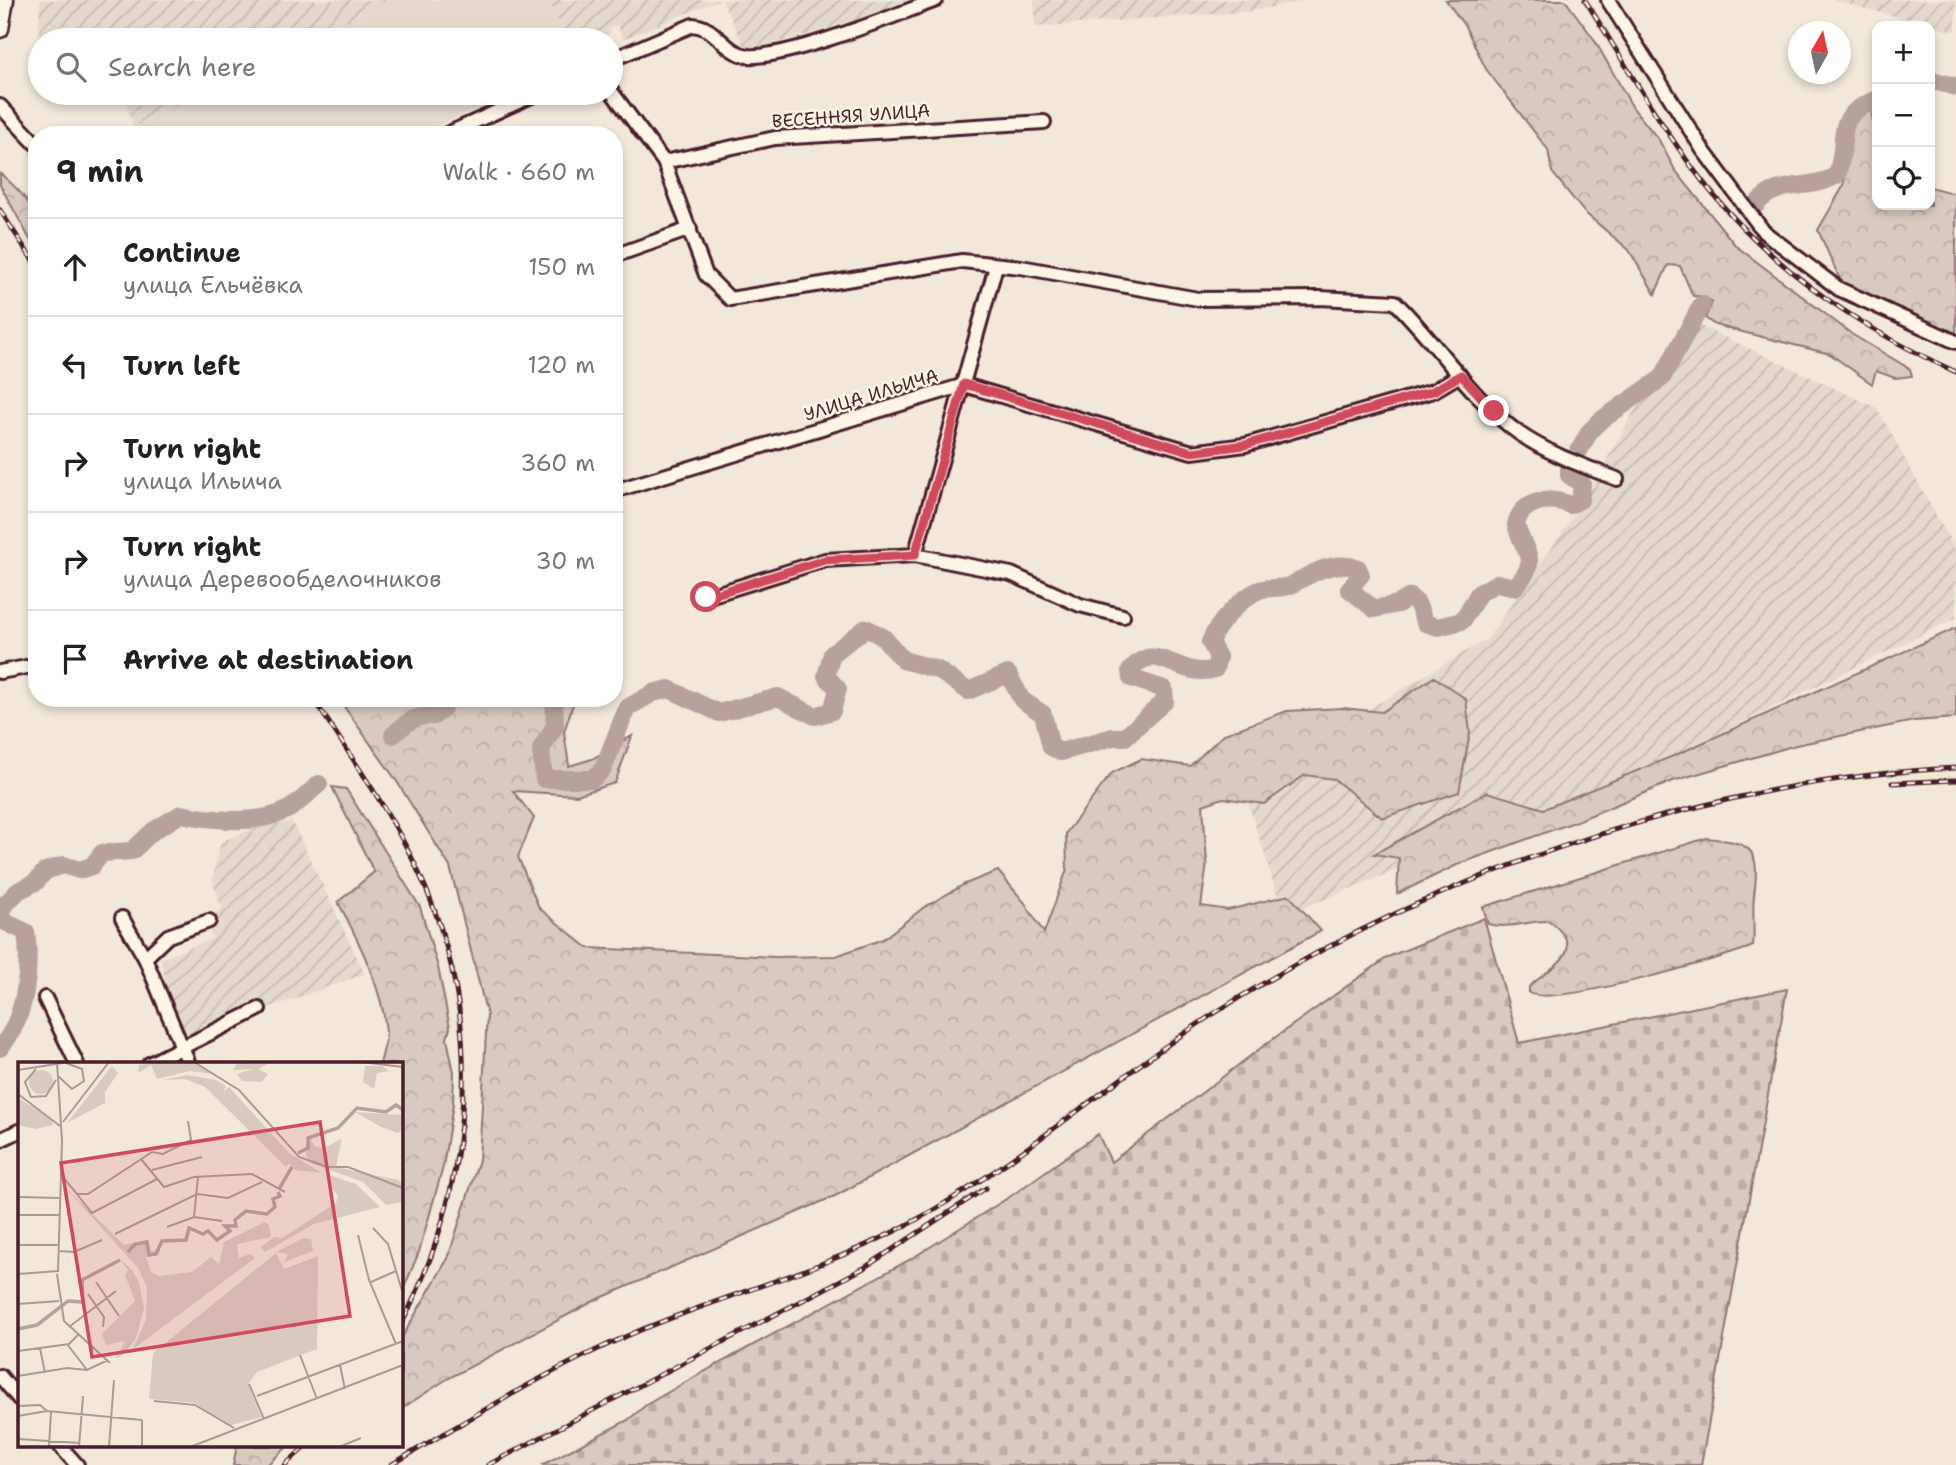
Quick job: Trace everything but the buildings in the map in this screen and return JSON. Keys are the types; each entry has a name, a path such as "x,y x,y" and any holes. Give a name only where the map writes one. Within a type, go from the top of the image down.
{"main road":[{"path":"0,29 5,0"}],"street":[{"path":"623,55 693,25 707,27 738,54 763,55 835,35 936,0"},
{"path":"1608,0 1703,150 1764,232 1839,289 1956,342"},
{"path":"465,126 511,105"},
{"path":"621,105 664,162 706,275 730,299 962,261 1021,267 1198,299 1395,302 1424,330 1461,375 1520,434 1562,457 1617,480"},
{"path":"0,106 28,136"},
{"name":"ВЕСЕННЯЯ УЛИЦА","path":"664,162 775,138 1044,122"},
{"path":"623,253 690,229"},
{"path":"915,555 996,266"},
{"name":"УЛИЦА ИЛЬИЧА","path":"623,488 964,384 1192,452 1245,445 1433,391 1461,375"},
{"path":"706,597 825,560 915,555 1011,574 1080,605 1123,615"},
{"path":"0,672 28,667"},
{"path":"122,918 145,958 188,1062"},
{"path":"145,958 168,936 209,921"},
{"path":"45,998 76,1062"},
{"path":"153,1062 259,1009"},
{"path":"0,1140 18,1131"},
{"path":"0,1376 18,1398"},
{"path":"62,1448 77,1465"}],"shaded area":[{"path":"40,0 387,0 333,28 38,28"},
{"path":"387,0 548,0 562,28 333,28"},
{"path":"548,0 719,0 623,39 623,28 618,28 617,25 610,28 562,28"},
{"path":"722,0 917,0 875,16 746,51"},
{"path":"1034,0 1306,0 1252,11 1035,27"},
{"path":"1833,0 1956,0 1954,32 1935,27 1935,21 1912,21"},
{"path":"127,105 178,105 135,126 133,126"},
{"path":"178,105 485,105 437,126 135,126"},
{"path":"1686,319 1877,408 1956,551 1956,618 1677,754 1284,916 1242,784 1487,639 1579,509"},
{"path":"292,821 365,974 265,1009 260,1001 187,1036 167,989 161,959 213,938 204,918 222,909 212,880 221,842 252,829"}],"green space":[{"path":"1446,0 1565,0 1594,39 1633,108 1659,140 1675,170 1736,246 1853,335 1910,369 1912,376 1895,378 1876,371 1872,384 1830,354 1715,325 1705,318 1712,302 1703,296 1693,296 1680,266 1668,265 1655,294 1629,250 1584,212 1552,172 1548,150 1486,69 1466,28"},
{"path":"1870,102 1872,210 1935,210 1935,188 1956,194 1956,338 1846,293 1818,230 1844,185 1847,120"},
{"path":"0,173 28,203 28,236 0,185"},
{"path":"1956,628 1956,718 1914,721 1796,745 1673,781 1577,821 1459,864 1397,894 1399,858 1374,854 1487,792 1544,809 1678,754"},
{"path":"1434,677 1466,699 1470,733 1459,792 1382,818 1334,779 1305,775 1264,804 1223,798 1203,805 1207,863 1201,906 1228,910 1289,895 1321,931 837,1195 594,1301 447,1379 402,1408 402,1337 448,1258 479,1160 487,1015 450,867 396,780 344,707 572,707 564,732 569,766 592,759 632,736 615,783 577,795 513,791 534,818 518,857 539,908 588,948 776,957 836,956 883,939 923,908 965,884 998,871 1025,903 1044,933 1067,869 1066,833 1112,773 1141,759 1190,766 1224,734 1287,711 1342,708 1382,712"},
{"path":"332,787 346,789 420,907 438,967 450,1028 447,1039 454,1072 453,1104 443,1167 419,1252 402,1293 402,1062 380,1062 386,1037 376,985 362,949 338,902 374,872"},
{"path":"1707,838 1744,846 1754,858 1756,880 1753,946 1708,961 1602,988 1544,996 1529,993 1529,987 1563,957 1567,941 1549,921 1503,926 1488,924 1483,907"},
{"path":"1484,918 1519,1043 1787,989 1701,1465 542,1465 628,1420 646,1405 689,1380 911,1259 1014,1194 1098,1134 1111,1162 1266,1044 1388,957"},
{"path":"237,1448 286,1448 267,1465 233,1465"}],"waterway":[{"path":"1935,81 1956,87"},
{"path":"1756,205 1773,191 1816,183 1837,175 1847,121 1853,113 1872,101"},
{"path":"1576,456 1590,431 1600,421 1662,378 1702,304"},
{"path":"554,707 555,726 541,749 544,779 593,779 603,769 627,708 653,693 669,689 719,713 778,697 815,716 832,711 838,689 826,676 832,654 866,628 883,637 903,660 938,670 968,691 1008,674 1022,700 1043,714 1051,747 1061,752 1113,737 1125,737 1165,701 1164,689 1131,678 1130,671 1140,661 1149,658 1159,658 1190,669 1215,669 1218,657 1210,642 1218,627 1237,605 1259,590 1287,586 1323,569 1349,566 1358,568 1361,575 1349,589 1374,609 1398,604 1410,597 1417,603 1425,623 1438,627 1462,621 1479,593 1497,583 1515,587 1523,578 1529,557 1516,525 1523,510 1537,502 1554,501 1570,505 1580,500 1582,484 1569,475 1569,469"},
{"path":"393,735 407,723 417,718 434,716 443,707"},
{"path":"0,1048 16,1023 27,977 26,932 3,921 1,909 18,891 36,882 45,871 64,865 79,870 92,866 102,853 132,851 153,831 181,814 219,819 261,818 289,809 319,784"}],"railway":[{"path":"1585,0 1679,149 1749,234 1812,288 1846,312 1881,334 1956,372"},
{"path":"0,210 28,253"},
{"path":"319,707 370,785 409,852 441,931 455,987 462,1045 463,1102 456,1160 444,1216 425,1271 402,1323"},
{"path":"391,1465 511,1395 604,1346 669,1319 838,1257 903,1227 1019,1154 1204,1020 1287,969 1375,923 1468,882 1564,846 1662,816 1761,793 1859,777 1956,768"},
{"path":"1892,783 1956,780"},
{"path":"488,1465 864,1268 986,1188"},
{"path":"285,1465 304,1448"}],"route":[{"path":"706,597 825,560 915,555 964,384 1192,452 1245,445 1433,391 1461,375 1494,411"}]}
